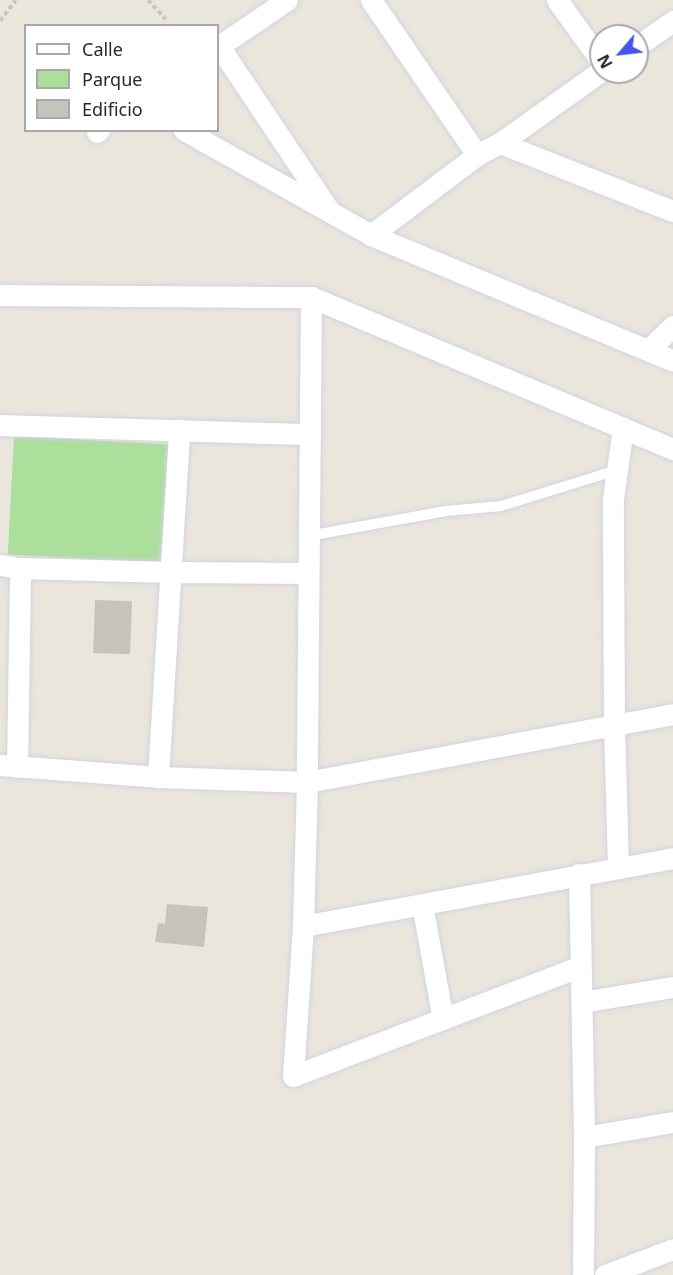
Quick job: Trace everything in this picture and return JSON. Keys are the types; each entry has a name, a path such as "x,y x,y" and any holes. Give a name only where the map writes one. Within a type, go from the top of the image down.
{"street":[{"path":"287,0 219,46 330,212"},
{"path":"371,0 477,155"},
{"path":"557,0 589,44"},
{"path":"649,38 673,21"},
{"path":"371,234 477,155 500,143 589,80"},
{"path":"188,132 371,234 673,361"},
{"path":"500,143 673,211"},
{"path":"0,295 311,297 673,449"},
{"path":"311,297 307,782 303,926 293,1076 581,966"},
{"path":"648,350 673,326"},
{"path":"618,867 614,725 613,499 623,428"},
{"path":"0,429 179,430 310,434"},
{"path":"158,777 179,430"},
{"path":"307,573 171,572 10,566 9,766 158,777 307,782 673,714"},
{"path":"303,926 673,858"},
{"path":"579,874 584,1137 583,1275"},
{"path":"422,904 443,1019"},
{"path":"582,1002 673,987"},
{"path":"584,1137 673,1122"},
{"path":"605,1275 673,1249"}],"lane":[{"path":"308,536 446,511 501,506 617,470"}],"path":[{"path":"0,21 15,0"},
{"path":"148,0 166,20"}],"green space":[{"path":"14,436 170,444 164,563 8,555"}],"building":[{"path":"95,600 132,601 130,654 93,653"},
{"path":"167,904 208,907 204,947 155,942 158,923 165,924"}]}
